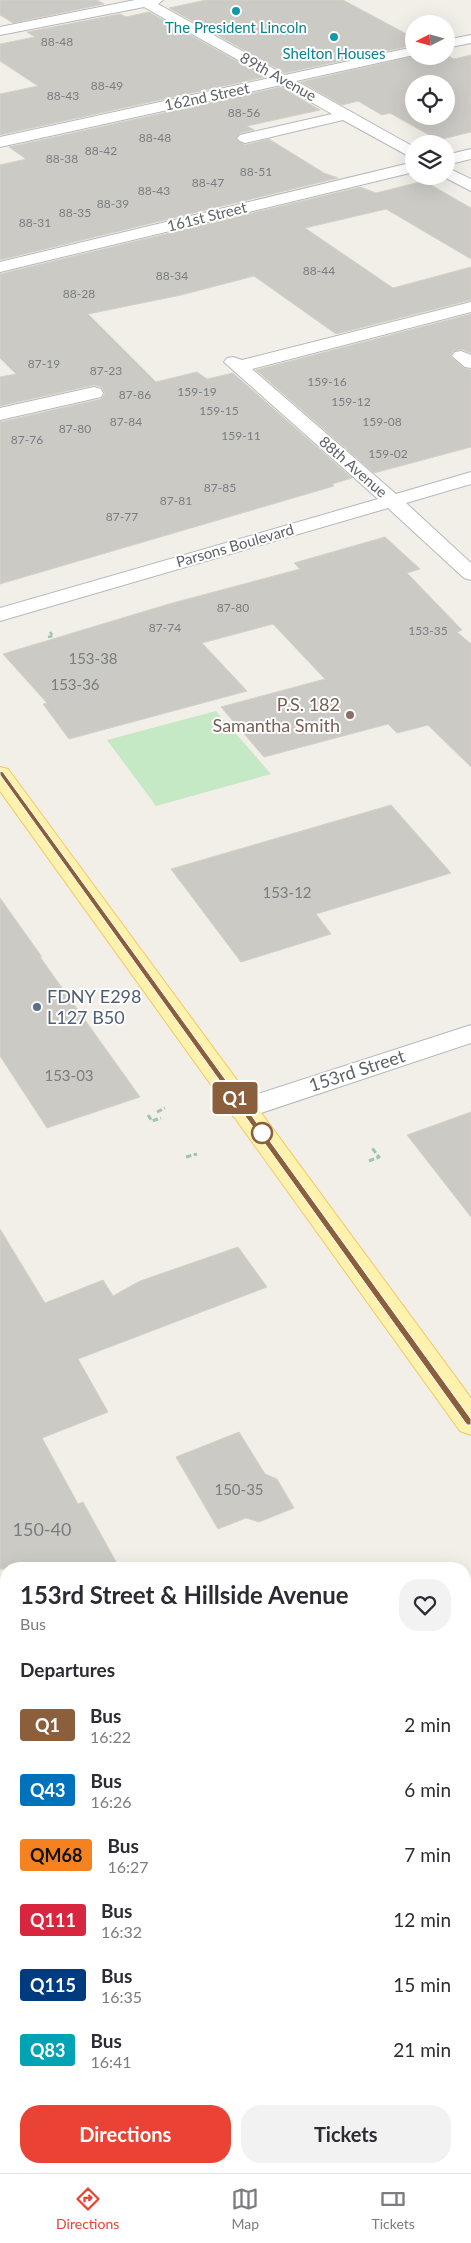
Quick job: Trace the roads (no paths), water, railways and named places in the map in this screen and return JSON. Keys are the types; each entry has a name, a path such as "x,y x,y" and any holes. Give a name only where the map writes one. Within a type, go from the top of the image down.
{"main road":[{"path":"0,774 471,1422"}],"street":[{"path":"0,32 148,1"},
{"name":"89th Avenue","path":"148,1 405,149"},
{"path":"455,42 471,39"},
{"name":"162nd Street","path":"0,142 405,53"},
{"path":"245,138 346,115"},
{"path":"455,158 471,154"},
{"name":"161st Street","path":"0,267 405,170"},
{"path":"455,177 471,186"},
{"name":"88th Avenue","path":"471,307 235,365 392,501 471,574"},
{"path":"0,414 94,393"},
{"name":"Parsons Boulevard","path":"0,615 471,478"},
{"name":"153rd Street","path":"244,1109 471,1034"}],"place":[{"name":"The President Lincoln","path":"236,11"},
{"name":"Shelton Houses","path":"334,37"},
{"name":"P.S. 182 Samantha Smith","path":"350,715"},
{"name":"FDNY E298 L127 B50","path":"37,1007"}]}
